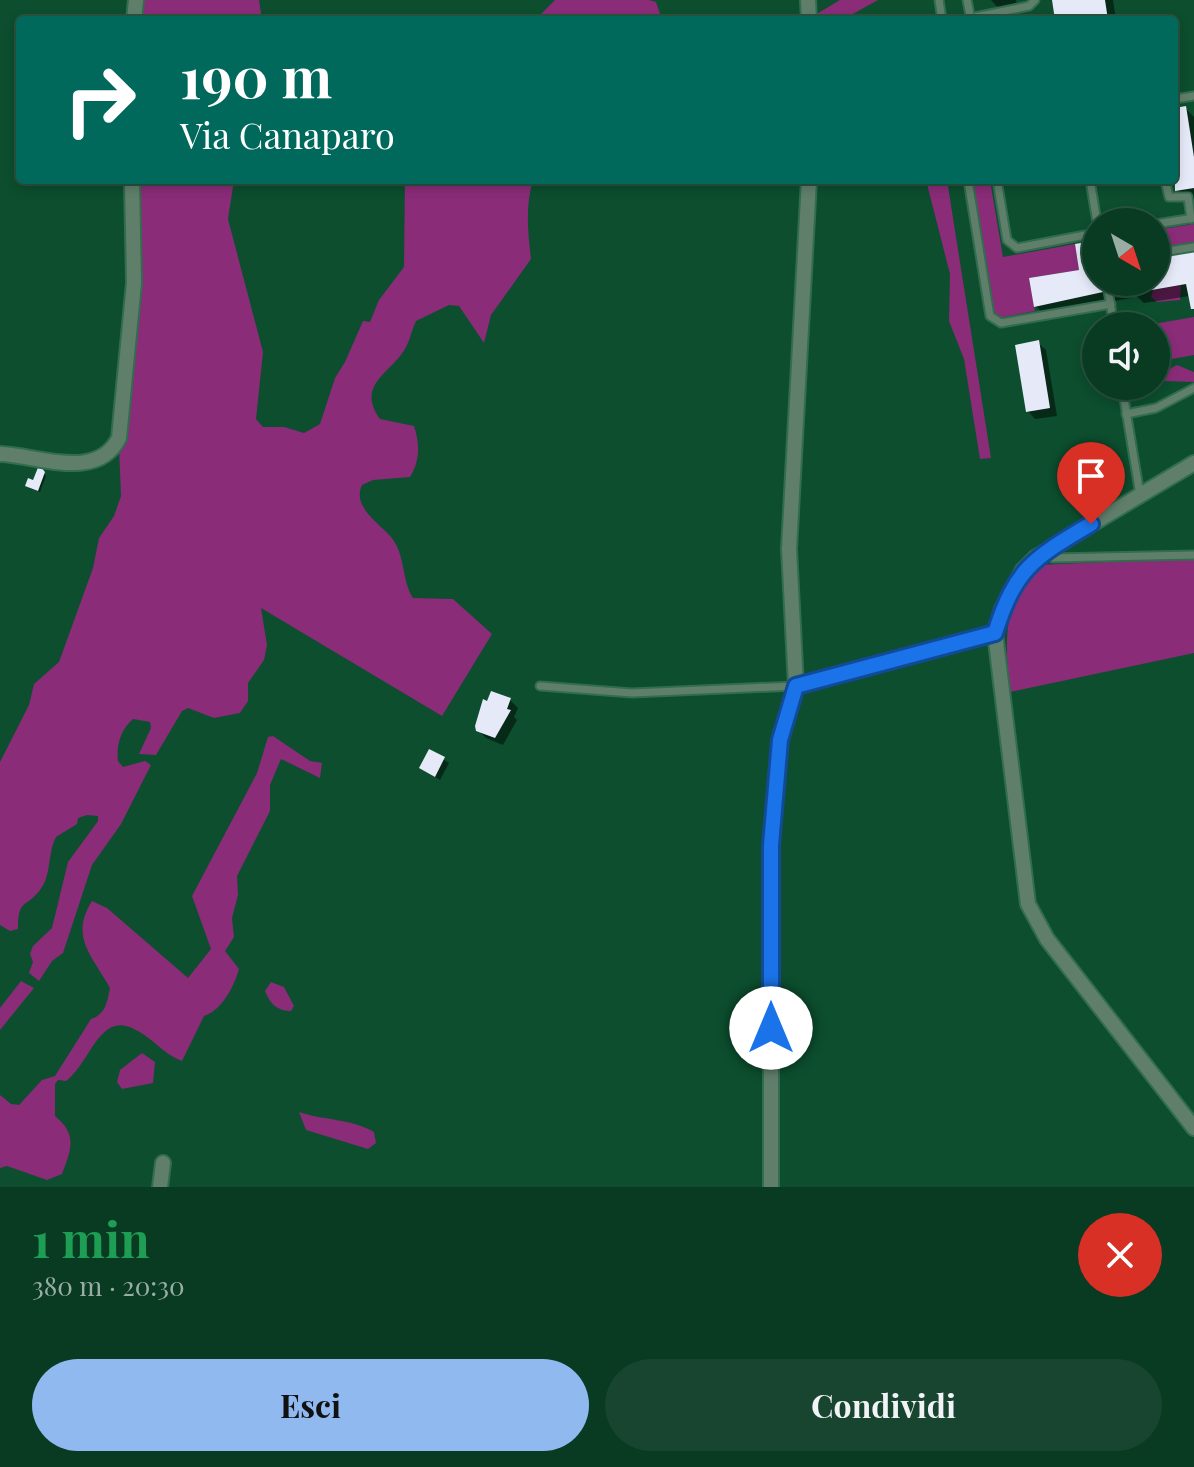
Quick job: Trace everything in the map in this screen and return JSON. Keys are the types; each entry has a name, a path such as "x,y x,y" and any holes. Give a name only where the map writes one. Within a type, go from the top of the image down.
{"street":[{"path":"0,454 46,461 98,461 108,456 119,438 134,283 132,184"},
{"path":"771,1187 771,845 780,740 796,686 789,549 809,184"},
{"path":"1194,463 1042,554 1023,570 995,633 1028,904 1047,939 1194,1128"},
{"path":"796,686 995,633"},
{"path":"160,1187 163,1163"}],"lane":[{"path":"984,16 1029,6 1035,0"},
{"path":"969,184 990,316 1001,323 1111,304"},
{"path":"998,184 1007,240 1011,246 1017,248 1082,236"},
{"path":"1091,184 1095,208"},
{"path":"1166,184 1169,197 1188,197 1193,219 1170,222"},
{"path":"1170,251 1194,247"},
{"path":"1109,296 1112,312"},
{"path":"1126,414 1156,408 1194,388"},
{"path":"1124,400 1140,495"},
{"path":"1042,554 1053,558 1194,555"},
{"path":"540,686 632,693 796,686"}],"shaded area":[{"path":"139,0 259,0 261,16 136,16"},
{"path":"555,0 649,0 656,2 661,16 539,16"},
{"path":"840,0 878,0 849,16 815,15"},
{"path":"136,184 233,184 228,219 263,352 256,419 263,427 284,427 304,433 320,424 335,378 363,321 370,322 379,300 404,267 405,184 532,184 528,210 531,259 491,315 484,343 459,306 449,305 416,321 401,354 379,379 372,396 373,407 380,419 414,426 417,459 410,477 373,480 362,485 360,500 363,507 396,544 413,598 453,599 492,634 442,716 261,608 267,645 264,660 248,683 248,701 240,713 214,718 188,708 182,711 156,755 139,754 151,728 150,722 133,719 122,732 118,761 123,767 145,761 151,765 121,824 92,865 63,953 52,961 39,981 29,973 33,962 30,954 33,946 52,928 68,862 98,821 98,816 78,818 77,824 56,837 45,882 22,907 18,929 10,931 0,925 0,762 29,705 34,684 59,662 93,568 99,538 114,516 121,496 119,446"},
{"path":"927,184 948,184 991,458 980,459 964,359 949,321 950,274"},
{"path":"973,184 991,184 1003,257 1075,244 1079,270 1029,278 1035,311 998,318"},
{"path":"1194,224 1194,242 1170,246 1170,228"},
{"path":"1181,285 1180,300 1157,302 1151,297 1170,296 1170,287"},
{"path":"1194,317 1194,355 1170,359 1170,321"},
{"path":"1177,365 1194,372 1194,382 1170,381 1170,369"},
{"path":"1194,558 1194,653 1010,692 1008,625 1017,593 1038,565"},
{"path":"273,736 310,761 322,763 320,778 281,759 270,785 270,811 237,876 238,895 232,918 234,937 225,951 239,969 226,997 216,1009 204,1016 182,1061 134,1029 122,1025 103,1033 74,1073 66,1081 58,1080 55,1084 55,1116 70,1135 62,1174 47,1180 7,1166 0,1168 0,1095 11,1104 19,1105 42,1080 55,1076 91,1019 103,1011 107,1003 110,988 83,936 85,914 92,901 107,908 188,978 211,949 192,896 257,773 268,737"},
{"path":"21,981 34,988 0,1030 0,1008"},
{"path":"271,982 284,987 294,1006 291,1011 278,1008 269,1000 265,991"},
{"path":"142,1053 155,1062 153,1083 122,1089 117,1082 120,1070"},
{"path":"299,1112 365,1127 374,1132 376,1143 368,1149 306,1130"}],"building":[{"path":"1052,0 1105,0 1107,16 1054,16"},
{"path":"1186,106 1194,157 1194,188 1175,191 1175,184 1178,184 1178,107"},
{"path":"1082,243 1082,296 1085,296 1034,307 1029,278 1079,270 1075,244"},
{"path":"1194,249 1194,309 1191,309 1186,284 1170,287 1170,253"},
{"path":"1039,340 1050,408 1026,412 1015,345"},
{"path":"39,465 45,472 38,491 25,486 28,478 33,480"},
{"path":"491,691 511,698 507,709 511,710 495,738 476,731 475,726 483,699 487,701"},
{"path":"429,749 445,757 435,777 419,768"}],"route":[{"path":"771,1028 771,845 780,740 796,686 995,633 1002,609 1023,570 1035,558 1091,524"}]}
